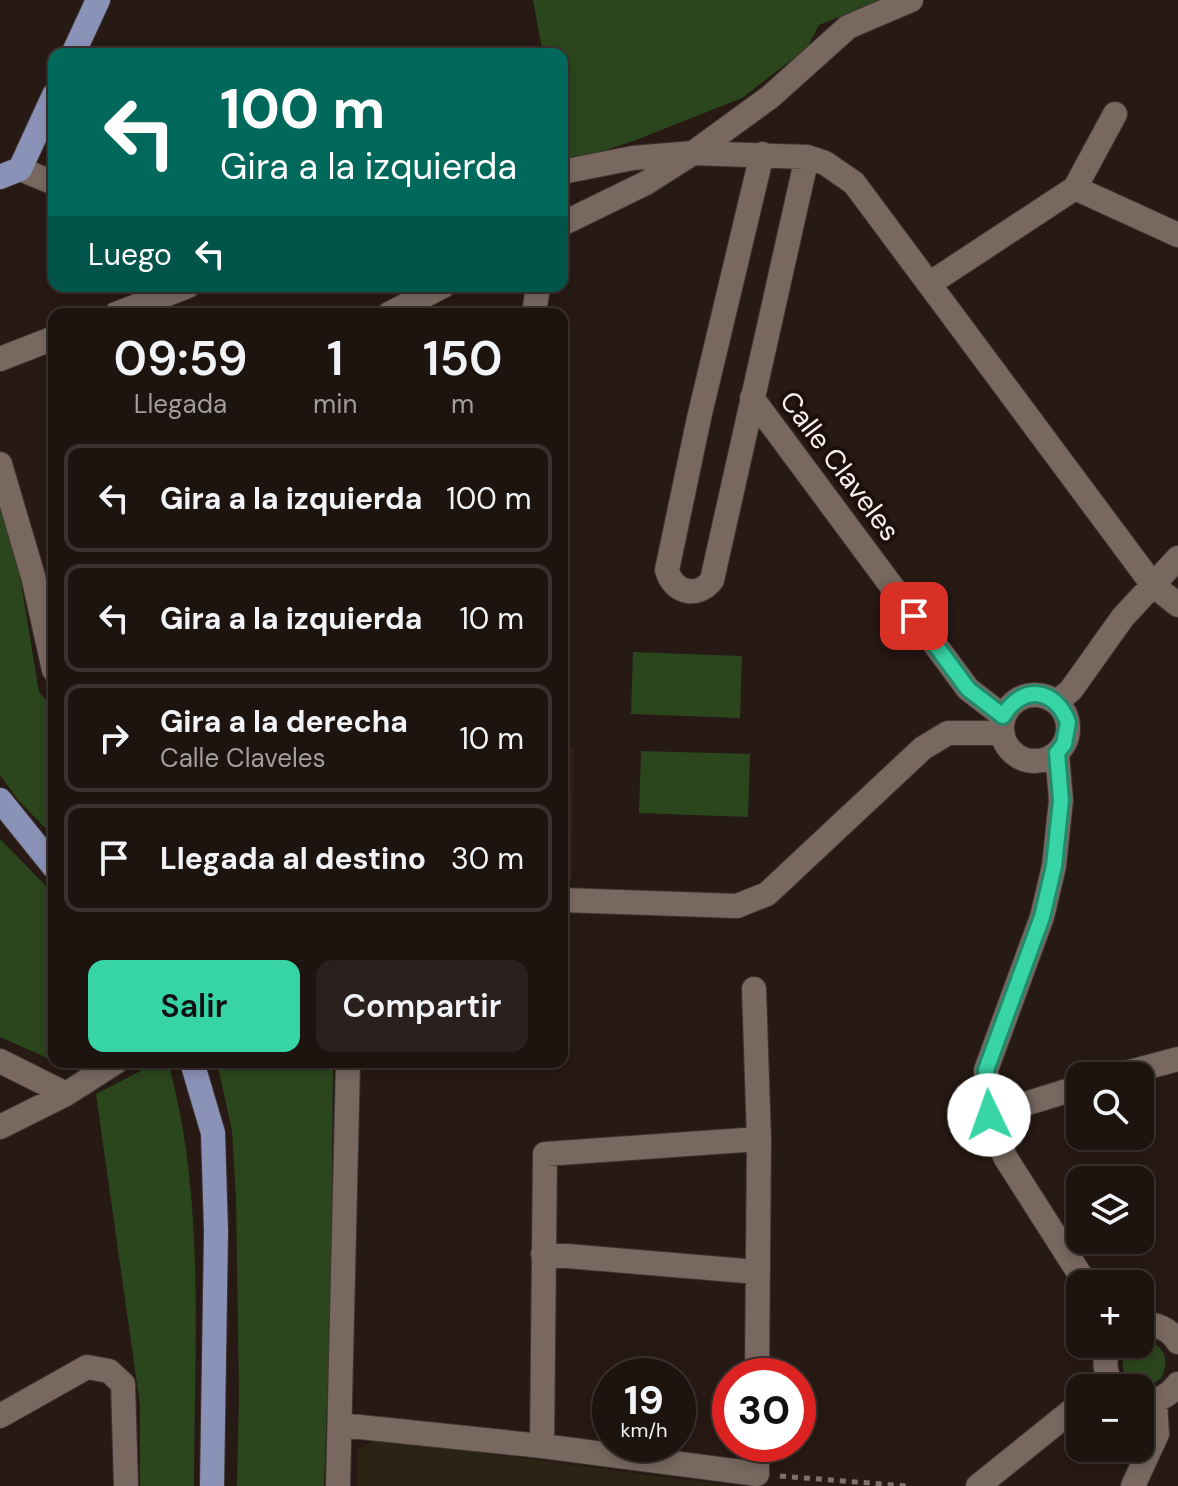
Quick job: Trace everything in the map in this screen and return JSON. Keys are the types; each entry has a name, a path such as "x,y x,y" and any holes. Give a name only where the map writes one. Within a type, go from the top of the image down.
{"main road":[{"path":"76,48 98,0"},
{"path":"10,173 48,106"},
{"path":"0,800 48,860"},
{"path":"194,1068 213,1133 216,1231 212,1486"}],"street":[{"path":"568,221 646,183 693,153 770,97 848,27 911,0"},
{"path":"929,284 1075,188 1115,114"},
{"path":"568,171 633,158 693,153 762,154 807,157 825,163 854,183 1153,585 1178,605"},
{"path":"762,154 699,418 667,570 670,581 682,590 694,593 706,589 712,580 807,157"},
{"path":"10,173 48,182"},
{"path":"1075,188 1178,235"},
{"path":"131,308 173,292"},
{"path":"401,308 431,292"},
{"path":"0,359 48,340"},
{"name":"Calle Claveles","path":"752,398 968,689 1002,724"},
{"path":"0,464 33,576 48,643"},
{"path":"1057,702 1071,690 1123,617 1178,558"},
{"path":"1026,695 1048,696 1057,702 1068,722 1064,744 1057,753 1049,759 1028,761 1011,751 1002,724 1016,699 1026,695"},
{"path":"568,900 737,906 767,894 923,748 948,733 1002,724"},
{"path":"1057,753 1061,800 1054,866 1042,917 986,1070 989,1115 1005,1157 1077,1270"},
{"path":"754,989 759,1139 757,1358"},
{"path":"1154,1065 1178,1059"},
{"path":"0,1061 66,1094"},
{"path":"0,1127 66,1094 106,1068"},
{"path":"338,1486 348,1068"},
{"path":"989,1115 1066,1091"},
{"path":"542,1446 545,1154 759,1139"},
{"path":"543,1254 757,1272"},
{"path":"1154,1324 1165,1329 1178,1342"},
{"path":"0,1416 87,1367 109,1371 123,1384 126,1486"},
{"path":"1154,1400 1167,1396 1178,1384"},
{"path":"978,1486 1066,1415"},
{"path":"341,1425 542,1446 757,1474 757,1462"},
{"path":"1133,1486 1144,1462"}],"path":[{"path":"757,1474 907,1486"}],"shaded area":[{"path":"568,746 574,747 572,881 568,881"},
{"path":"376,1439 733,1486 357,1486 357,1450"}],"green space":[{"path":"533,0 882,0 819,25 807,48 742,98 568,163 568,48 542,48"},
{"path":"0,505 17,559 39,692 48,702 48,831 18,800 0,775"},
{"path":"633,652 742,656 740,718 631,714"},
{"path":"641,751 750,754 748,817 639,813"},
{"path":"0,839 48,888 48,1058 0,1037"},
{"path":"146,1068 169,1068 180,1114 193,1219 196,1326 194,1486 140,1486 140,1405 96,1094"},
{"path":"218,1068 333,1068 331,1295 324,1486 237,1486 239,1394 232,1131"},
{"path":"1154,1344 1164,1353 1164,1371 1161,1378 1154,1382 1154,1374 1125,1374 1124,1358 1154,1358"}],"route":[{"path":"914,616 968,689 1003,716 1016,699 1037,694 1057,702 1068,722 1068,734 1057,753 1061,800 1054,866 1042,917 986,1070 989,1115"}]}
